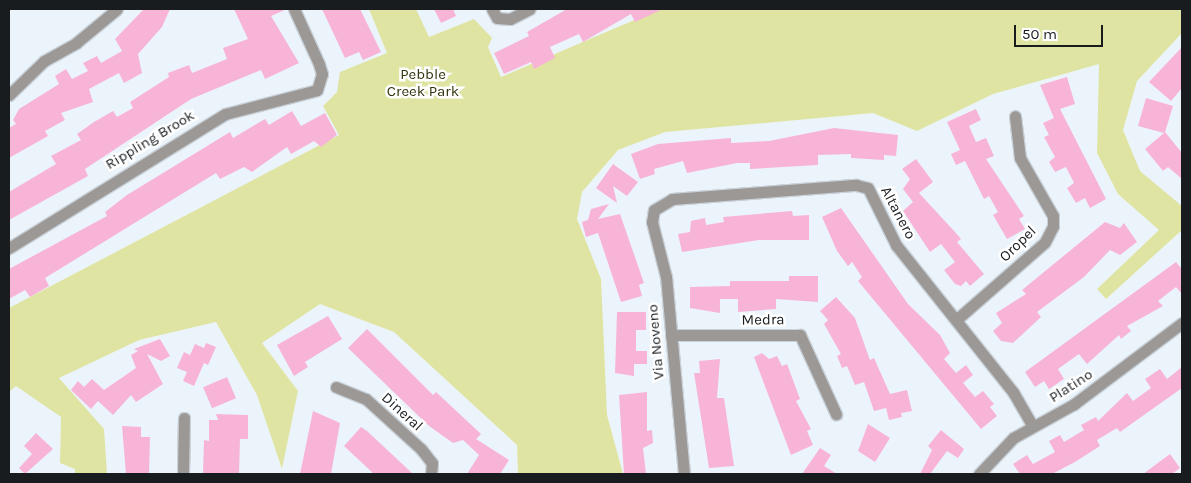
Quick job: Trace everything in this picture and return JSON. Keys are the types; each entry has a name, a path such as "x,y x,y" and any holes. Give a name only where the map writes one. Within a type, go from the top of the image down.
{"street":[{"path":"9,95 44,60 76,42 117,9"},
{"name":"Rippling Brook","path":"9,248 216,118 268,100 312,92 319,85 319,64 294,9"},
{"path":"495,13 510,18 530,9"},
{"name":"Oropel","path":"956,320 1045,242 1053,226 1053,216 1020,158 1015,116"},
{"name":"Altanero","path":"654,210 672,199 856,185 868,188 896,245 1013,392 1034,426"},
{"name":"Via Noveno","path":"654,210 652,222 666,277 684,474"},
{"name":"Platino","path":"979,474 1013,438 1074,404 1182,323"},
{"name":"Medra","path":"670,335 800,335 836,414"},
{"name":"Dineral","path":"336,387 366,399 421,448 432,463 431,474"},
{"path":"183,474 184,418"}],"green space":[{"name":"Pebble Creek Park","path":"369,9 416,9 429,37 474,19 492,38 488,47 501,77 660,9 1182,9 1182,33 1137,81 1123,130 1140,171 1182,206 1182,230 1106,299 1097,289 1159,230 1118,194 1097,153 1099,64 993,94 917,131 873,113 665,132 618,150 582,192 577,219 601,279 607,415 623,474 518,474 517,445 394,332 320,304 262,343 298,391 282,469 257,395 216,322 139,340 59,378 104,429 107,474 75,474 75,469 60,463 61,417 16,386 9,392 9,308 339,135 323,106 337,92 340,72 387,53"}],"building":[{"path":"144,9 170,9 162,27 138,54 142,73 124,83 119,73 89,89 93,102 61,113 65,120 45,131 48,136 9,158 9,128 16,124 13,120 19,109 59,84 55,76 66,69 72,79 88,71 83,63 97,56 101,63 122,51 115,39"},
{"path":"234,9 287,9 271,16 299,63 265,79 261,70 191,99 85,169 88,176 9,220 9,192 56,164 51,156 81,140 77,134 113,111 117,117 133,108 130,102 169,77 168,73 189,65 192,73 227,59 223,48 248,39"},
{"path":"322,9 360,9 381,52 363,60 359,52 345,58"},
{"path":"434,9 453,9 456,16 441,23"},
{"path":"567,9 663,9 635,22 631,14 583,42 579,34 550,47 555,58 534,69 531,62 504,74 494,53 529,36 527,32"},
{"path":"1182,47 1182,88 1171,101 1149,82"},
{"path":"1067,77 1075,104 1060,109 1106,199 1090,208 1085,198 1076,203 1067,188 1074,183 1066,167 1055,172 1049,162 1055,157 1044,137 1049,135 1043,123 1054,118 1040,85"},
{"path":"1146,98 1173,106 1165,132 1182,153 1182,179 1168,167 1163,171 1145,149 1164,133 1138,126"},
{"path":"976,109 981,120 969,126 976,142 986,138 994,156 986,159 1024,216 1019,219 1025,229 1007,239 993,215 998,212 989,196 984,199 965,161 956,165 951,154 960,150 947,122"},
{"path":"292,111 301,126 325,113 337,135 321,147 314,141 291,154 287,147 252,172 244,167 220,179 216,173 45,278 49,286 30,297 25,290 9,299 9,269 107,216 105,212 127,195 230,132 233,138 265,119 269,125"},
{"path":"834,128 898,135 896,156 884,155 884,160 851,158 851,154 818,155 818,165 750,169 750,163 737,163 687,173 683,161 654,169 655,174 640,179 631,154 658,144 731,138 731,143 769,141"},
{"path":"916,159 933,182 919,193 961,239 957,242 984,274 970,286 966,281 961,286 955,284 944,270 955,262 941,244 930,252 903,211 913,202 903,189 910,179 902,169"},
{"path":"613,164 638,182 627,196 613,186 617,203 596,188"},
{"path":"609,204 598,219 620,214 644,283 639,285 642,296 621,302 598,233 586,237 582,222 588,220 591,209"},
{"path":"841,208 908,304 940,335 950,353 944,359 956,373 966,365 973,375 963,383 975,397 983,391 994,404 990,407 997,416 981,429 858,281 862,277 852,262 848,266 837,251 822,217"},
{"path":"792,211 793,216 809,215 809,240 759,240 682,252 678,234 690,232 691,221 705,218 706,225 724,222 723,217"},
{"path":"1105,222 1120,228 1124,223 1137,242 1120,255 1110,250 1084,277 1037,312 1041,317 1013,343 1001,341 993,331 1002,323 996,313 1026,294 1022,290"},
{"path":"1176,262 1182,269 1182,294 1176,287 1158,301 1163,306 1127,326 1131,331 1121,339 1119,335 1087,364 1079,354 1058,369 1064,379 1049,389 1044,381 1035,387 1025,372"},
{"path":"789,276 818,276 818,302 776,299 776,309 738,312 738,299 720,299 720,313 690,308 690,287 730,286 730,281 789,281"},
{"path":"836,297 855,318 870,360 874,358 890,394 907,390 912,411 901,413 902,417 889,420 886,408 874,411 864,382 855,385 847,366 842,368 837,356 841,354 824,324 828,320 820,311"},
{"path":"617,312 646,312 646,330 636,330 636,351 647,351 647,364 634,364 634,376 615,373"},
{"path":"328,316 342,339 305,362 308,367 294,376 277,345"},
{"path":"367,329 433,395 436,392 481,434 476,439 509,460 500,474 467,474 479,455 463,440 453,443 429,426 348,348"},
{"path":"160,339 170,356 161,361 147,354 163,384 136,402 131,395 113,415 98,401 91,409 71,390 78,381 84,387 92,379 104,390 136,368 131,355 138,351 134,349"},
{"path":"206,343 216,347 208,365 204,363 194,386 183,381 187,372 177,368 184,352 190,355 195,344 204,348"},
{"path":"762,353 769,359 777,356 782,366 787,364 800,399 796,401 811,429 807,431 813,445 791,455 754,357"},
{"path":"720,359 717,398 724,398 734,466 709,468 694,373 700,373 699,361"},
{"path":"1182,367 1182,388 1120,432 1117,428 1097,440 1100,446 1075,462 1052,474 1020,474 1013,464 1027,455 1033,464 1055,452 1049,441 1060,435 1064,442 1084,430 1081,425 1096,417 1098,421 1127,393 1133,401 1151,388 1145,379 1160,369 1167,379"},
{"path":"227,377 236,398 212,408 203,387"},
{"path":"647,392 647,431 652,430 653,443 643,448 646,474 624,474 619,395"},
{"path":"313,411 340,423 331,474 300,474"},
{"path":"216,414 248,415 248,439 240,439 239,474 203,474 204,440 209,441 209,420 218,420"},
{"path":"868,424 890,438 875,462 858,451"},
{"path":"122,426 141,427 141,437 150,437 149,474 126,474"},
{"path":"361,427 413,474 374,474 344,446"},
{"path":"941,430 964,449 958,458 947,451 930,474 920,474 932,450 928,446"},
{"path":"36,433 53,449 25,474 19,468 32,454 24,446"},
{"path":"820,448 831,455 824,466 837,474 802,474"},
{"path":"1170,454 1180,468 1172,474 1143,474"}]}
